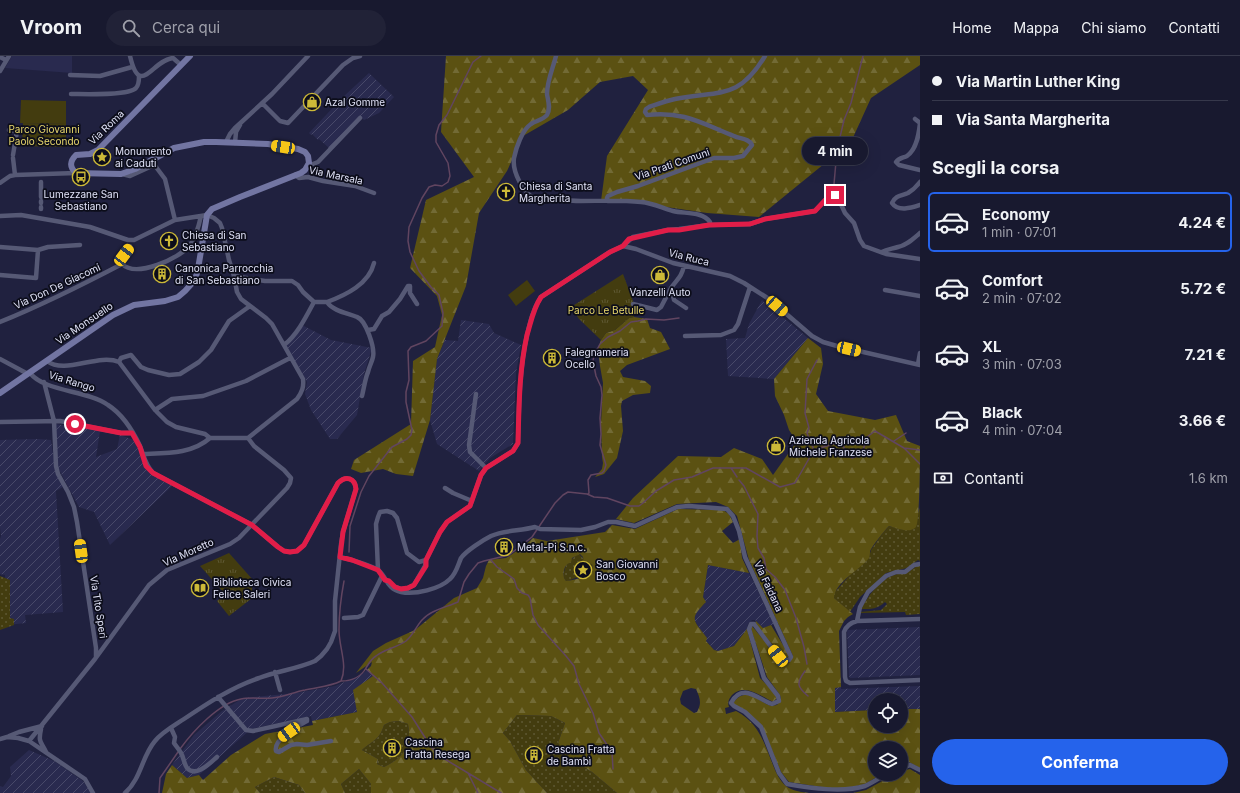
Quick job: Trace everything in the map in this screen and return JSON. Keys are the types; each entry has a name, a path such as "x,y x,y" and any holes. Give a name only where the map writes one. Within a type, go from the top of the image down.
{"main road":[{"path":"181,65 190,56"},
{"name":"Via Roma","path":"76,173 71,166 71,161 76,155 90,154 98,150 181,65"},
{"path":"76,173 121,174 174,148 204,142 268,144 298,149 308,156 308,166 301,173 212,209 204,216"},
{"name":"Via Monsuello","path":"0,393 123,309 134,305 165,301 178,297 185,291 195,280 198,269 204,216"}],"street":[{"path":"130,56 132,67 139,76"},
{"path":"226,142 230,134 308,56"},
{"path":"262,103 280,121 288,123 343,65 353,58 360,56"},
{"path":"556,56 553,70 549,79 547,94 549,105 548,114 530,125 523,135 514,159 513,169 529,194 535,199 653,203 673,211 691,213 704,217 710,222 709,225"},
{"name":"Via Prati Comuni","path":"608,201 608,196 617,192 638,186 714,158 734,158 743,156 752,145 749,140 735,136 696,120 669,114 647,115 645,112 649,107 676,99 727,92 748,80 765,56"},
{"path":"0,57 7,58 0,71"},
{"path":"139,76 145,75 167,59 172,58 181,65"},
{"path":"70,75 100,76 132,67"},
{"path":"71,94 115,94 134,90 138,84 139,76"},
{"path":"308,166 318,162 360,118"},
{"path":"915,119 920,123 916,142 912,151 907,156 897,159 896,162 899,165 920,170"},
{"path":"235,143 236,132 242,123"},
{"path":"9,130 17,131 13,156 15,175"},
{"path":"121,174 130,176 152,166 156,168 164,179 173,221"},
{"path":"0,183 15,175 76,173"},
{"name":"Via Marsala","path":"295,175 299,178 308,177 355,186 374,194"},
{"path":"0,176 7,178"},
{"path":"41,182 41,207 48,219 90,227 128,240 134,240 173,221 204,216 214,218 220,223 237,292 241,299 272,324 303,379 304,384 301,394 297,399 248,438 210,438 205,434 171,425 167,422 155,410 119,362 107,359 62,366 51,364 47,361"},
{"path":"920,182 907,193 899,195 892,202 894,206 898,208 907,209 920,205"},
{"path":"344,618 363,615 384,578 395,587 401,589 414,585 426,566 426,560 440,532 447,522 466,510 472,501 481,475 486,468 513,451 518,443 520,378 524,349 531,319 538,302 544,296 610,252 623,246 629,239 650,233 709,225 750,224 765,219 815,211 831,194 838,198 845,213 854,223 860,240 864,246 886,254 920,259"},
{"path":"0,216 21,215 41,207"},
{"path":"130,246 124,255 122,264 129,269 144,269 167,261 178,255 189,246 204,216"},
{"path":"882,252 908,243 920,233"},
{"path":"0,247 38,250 48,247 80,245"},
{"name":"Via Ruca","path":"623,246 636,249 673,264 730,276 750,286 770,300 812,336 824,342 919,364 920,353"},
{"path":"0,275 36,278 38,250"},
{"path":"234,276 265,281 292,281 298,285 314,302 327,302 349,292 367,278 374,263"},
{"name":"Via Don De Giacomi","path":"0,322 43,304 122,264"},
{"path":"633,304 657,310 661,308 671,288 682,276 684,266"},
{"path":"368,330 374,329 382,316 389,312 400,299 408,286 410,286 410,293 416,304"},
{"path":"685,336 722,335 734,330 738,324 750,286"},
{"path":"671,288 674,300 686,308"},
{"path":"885,290 920,296"},
{"path":"284,345 297,331 314,302"},
{"path":"327,302 329,305 361,319 368,330 374,350 373,359 367,373 362,396"},
{"path":"119,362 121,358 131,355 141,367 148,370 169,375 180,374 199,362 211,350 229,321 250,306"},
{"name":"Via Rango","path":"0,358 33,377 58,388 88,395 100,399 110,405 124,419 143,454 146,466 153,473 252,525 284,551 297,551 304,545 338,483 342,479 347,478 352,480 356,484 356,489 343,532 340,557"},
{"path":"155,410 172,399 203,396 246,381 290,358"},
{"name":"Via Tito Speri","path":"44,382 54,421 56,466 58,474 74,507 77,522 96,648 95,659"},
{"path":"476,394 469,445 470,452 486,468"},
{"path":"0,422 60,421 121,433 132,433"},
{"path":"143,454 184,451 202,445 210,438"},
{"path":"248,438 254,446 284,470 290,478 287,488 252,525"},
{"path":"445,488 452,493 472,501"},
{"name":"Via Faidana","path":"378,570 394,590 401,592 427,590 450,579 466,552 491,536 535,527 540,529 581,530 608,522 635,526 677,507 689,506 727,509 733,516 739,530 746,557 791,658 784,661 778,656 754,624 751,624 749,629 764,678 778,696 778,700 772,704 760,697 746,692 738,695 731,703 745,712 761,727 779,773 787,784 814,789 842,791 864,787 875,781"},
{"path":"125,793 136,779 155,740 171,728 219,699 258,678 315,661 321,656 331,642 335,631 335,601 340,557 378,570 376,524 380,512 387,511 393,513 397,518 407,553 419,562 426,560"},
{"name":"Via Moretto","path":"95,659 149,585 167,570 230,544 239,538 252,525"},
{"path":"857,621 860,606 868,592 886,576 896,572 905,572 914,565 920,564"},
{"path":"920,619 857,621 846,627 844,632 844,677 846,681 850,683 920,680"},
{"path":"29,741 32,735 42,726 95,659"},
{"path":"275,672 280,690"},
{"path":"219,699 246,730 254,731 307,719 307,721 282,738 276,745 276,751 279,752 291,745 307,745 330,741"},
{"path":"0,739 42,726"},
{"path":"42,726 39,738 40,743 47,753"},
{"path":"171,728 175,737 174,743 181,752 186,767 193,772 206,767 216,757"},
{"path":"7,737 29,741 85,779 93,793"},
{"path":"908,766 910,765 920,770"}],"shaded area":[{"path":"12,56 72,56 72,73 5,68"},
{"path":"369,73 394,97 379,113 364,120 360,116 329,148 309,133 343,97"},
{"path":"762,300 808,338 774,379 728,376 726,339 745,338 749,324"},
{"path":"461,320 489,324 494,333 521,345 516,373 513,444 490,458 479,471 437,444 430,420 437,359 445,340 458,341"},
{"path":"302,325 331,340 372,348 364,374 357,415 337,439 330,439 311,410 305,394 307,382 286,346"},
{"path":"56,424 100,431 96,457 117,449 120,435 134,440 140,452 144,467 152,475 172,486 110,545 94,512 79,507 57,466"},
{"path":"0,440 51,440 55,467 63,487 56,491 63,612 25,615 26,623 7,625 5,575 0,574"},
{"path":"708,565 749,573 774,624 763,628 755,620 752,620 734,646 718,651 714,650 706,640 694,619 696,612 706,602 703,597"},
{"path":"920,627 920,675 850,678 847,630"},
{"path":"367,670 373,676 357,712 312,721 311,716 251,729 199,775 187,778 172,765 194,735 222,711 243,698 296,693 335,686 361,675"},
{"path":"920,686 920,709 908,709 908,693 868,693 868,710 835,712 835,687 841,687 841,689"},
{"path":"29,750 54,761 83,781 91,793 0,793 0,786 3,787 11,776 10,767"}],"green space":[{"path":"446,56 920,56 920,65 871,98 851,142 759,217 707,213 639,203 601,201 607,156 648,90 633,76 600,82 568,110 523,136 507,171 479,213 466,286 437,359 430,420 413,476 396,474 383,469 361,473 351,469 354,460 411,424 413,361 435,347 442,315 437,296 410,268 426,200 474,177 441,132"},
{"path":"21,100 66,101 66,124 20,123"},
{"name":"Parco Giovanni Paolo Secondo","path":"23,123 66,124 66,147 22,146"},
{"name":"Parco Le Betulle","path":"623,274 633,301 634,317 629,318 615,330 606,333 601,340 579,319 571,307"},
{"path":"527,280 535,291 516,306 508,295"},
{"path":"634,317 647,319 650,328 661,332 670,349 627,365 620,371 623,377 645,381 651,386 650,393 633,395 622,401 623,431 617,458 604,474 595,477 602,469 603,463 601,424 603,383 598,348 606,333 615,330 629,318"},
{"path":"808,338 821,348 823,364 816,394 828,411 875,420 896,415 907,441 920,446 919,501 916,527 907,530 889,526 871,548 869,558 838,587 834,598 853,614 844,621 839,631 841,687 835,688 835,712 868,710 868,733 908,733 908,709 920,709 920,768 908,762 908,741 868,741 868,781 870,781 865,784 841,790 789,782 781,772 762,726 734,705 734,702 743,695 752,696 771,706 777,705 781,699 780,695 767,677 751,629 752,626 784,664 789,663 793,656 749,560 737,516 728,507 716,502 677,504 634,523 616,519 633,498 678,456 721,457 734,448 762,459 773,475 795,444 795,439 789,430 775,396 774,379"},
{"path":"920,508 920,561 918,560 907,568 886,573 860,597 850,612 834,598 834,593 869,557 871,550 889,526 911,530"},
{"path":"678,509 723,510 729,514 733,522 722,531 733,543 740,539 742,558 749,573 708,565 703,597 706,602 700,608 695,620 707,638 706,641 714,650 718,651 734,646 747,629 760,678 774,692 777,698 773,702 758,694 747,690 742,690 732,695 729,699 729,707 725,708 726,714 736,711 750,721 760,734 775,771 782,782 791,789 809,793 617,793 592,772 571,759 558,743 565,723 551,716 517,715 503,733 510,741 526,770 547,793 371,793 371,784 359,769 341,784 345,793 305,793 299,785 274,777 255,787 260,793 162,793 166,774 172,765 187,778 199,775 203,780 231,755 265,734 313,725 312,721 357,712 353,690 373,676 367,670 371,666 372,662 356,673 373,651 386,643 415,630 454,598 477,588 483,578 489,560 506,558 523,547 533,538 547,541 605,532 612,525 635,529","holes":["580,554 583,557 584,563 592,564 591,572 584,577 566,581 564,578 565,567 571,562 572,558","691,688 696,689 700,700 700,706 697,712 694,713 681,704 680,699 683,691","399,721 408,724 409,739 405,750 401,755 396,760 384,767 377,764 378,759 362,750 375,740 380,734 384,725 390,722"]},
{"path":"229,553 253,580 252,590 256,595 229,616 217,601 225,594 200,566"},
{"path":"579,554 588,563 592,564 592,571 585,576 566,581 564,574 566,567 572,559"},
{"path":"920,565 920,614 906,615 905,612 860,613 881,610 887,604 885,602 874,608 861,609 871,594 889,577 907,572"},
{"path":"0,576 10,580 10,618 14,619 14,625 0,630"},
{"path":"756,621 763,628 771,625 789,655 787,659 784,658 755,624"},
{"path":"517,715 551,716 565,723 558,743 571,759 592,772 617,793 547,793 526,770 510,741 503,733"},
{"path":"399,721 408,724 409,739 405,750 401,755 396,760 384,767 377,764 378,759 362,750 378,737 384,725 390,722"},
{"path":"359,769 371,784 371,793 345,793 341,784"},
{"path":"908,769 910,769 920,775 920,793 853,793 866,790 882,781 908,781"},
{"path":"274,777 299,785 305,793 260,793 255,787"}],"waterway":[{"path":"349,552 350,526 361,492 369,476 392,447 407,439 411,435 412,430 406,402 406,392 409,380 408,351 411,347 426,341 442,326 443,313 439,295 419,271 410,252 408,241 409,227 422,198 429,187 435,185 442,186 448,182 450,176 448,163 436,142 436,135 439,125 447,115 473,62 481,56"},
{"path":"834,184 837,150 844,120 851,103 863,56"},
{"path":"588,494 588,480 591,475 602,473 606,465 600,445 602,395 601,387 596,376 593,361 594,355 600,344 631,322 646,319 664,320 679,318"},
{"path":"814,450 807,433 809,428 805,413 807,379 817,360"},
{"path":"341,681 359,676 374,657 406,641 426,616 458,602 464,582 478,563 509,555 532,537 555,503 568,492 607,498 630,506 639,506 656,491 674,480 692,477 713,468 746,468 780,487 795,483 814,450 836,443 842,445 852,458 861,453 867,437 875,431 904,448 920,450"},
{"path":"894,441 906,433"},
{"path":"904,448 920,464"},
{"path":"731,468 737,477"},
{"path":"739,480 744,486 758,514 758,548 764,558 766,569 775,577 785,590 796,618 807,664"},
{"path":"491,560 497,567 514,579 517,588 522,593 528,595 530,598 533,615 538,625 574,666 579,684 593,713 599,733 612,752 613,769"},
{"path":"180,749 199,726 215,712 233,702 245,698 276,697 328,686 341,681 344,669 339,637 339,624 340,605 344,581"},
{"path":"366,669 382,683 412,717 431,747 443,758 468,773 478,793"},
{"path":"805,671 800,679 799,685 808,696"},
{"path":"159,793 160,778 178,752"},
{"path":"468,773 501,793"}],"place":[{"name":"Azal Gomme","path":"312,102"},
{"name":"Monumento ai Caduti","path":"102,157"},
{"name":"Lumezzane San Sebastiano","path":"81,177"},
{"name":"Chiesa di Santa Margherita","path":"506,192"},
{"name":"Chiesa di San Sebastiano","path":"169,241"},
{"name":"Canonica Parrocchia di San Sebastiano","path":"162,274"},
{"name":"Vanzelli Auto","path":"660,275"},
{"name":"Falegnameria Ocello","path":"552,358"},
{"name":"Azienda Agricola Michele Franzese","path":"776,446"},
{"name":"Metal-Pi S.n.c.","path":"504,547"},
{"name":"San Giovanni Bosco","path":"583,570"},
{"name":"Biblioteca Civica Felice Saleri","path":"200,588"},
{"name":"Cascina Fratta Resega","path":"392,748"},
{"name":"Cascina Fratta de Bambì","path":"534,755"}],"route":[{"path":"75,424 121,433 132,433 137,439 146,466 153,473 177,484 232,516 252,525 284,551 297,551 304,545 338,483 342,479 347,478 352,480 356,484 356,489 343,532 340,557 378,570 385,580 389,581 395,587 401,589 408,588 414,585 426,566 426,560 440,532 447,522 470,506 481,475 486,468 513,451 518,443 520,378 524,349 535,306 541,297 610,252 623,246 629,239 668,230 679,230 709,225 750,224 765,219 802,214 815,211 821,206 826,198 831,194 835,195"}]}
